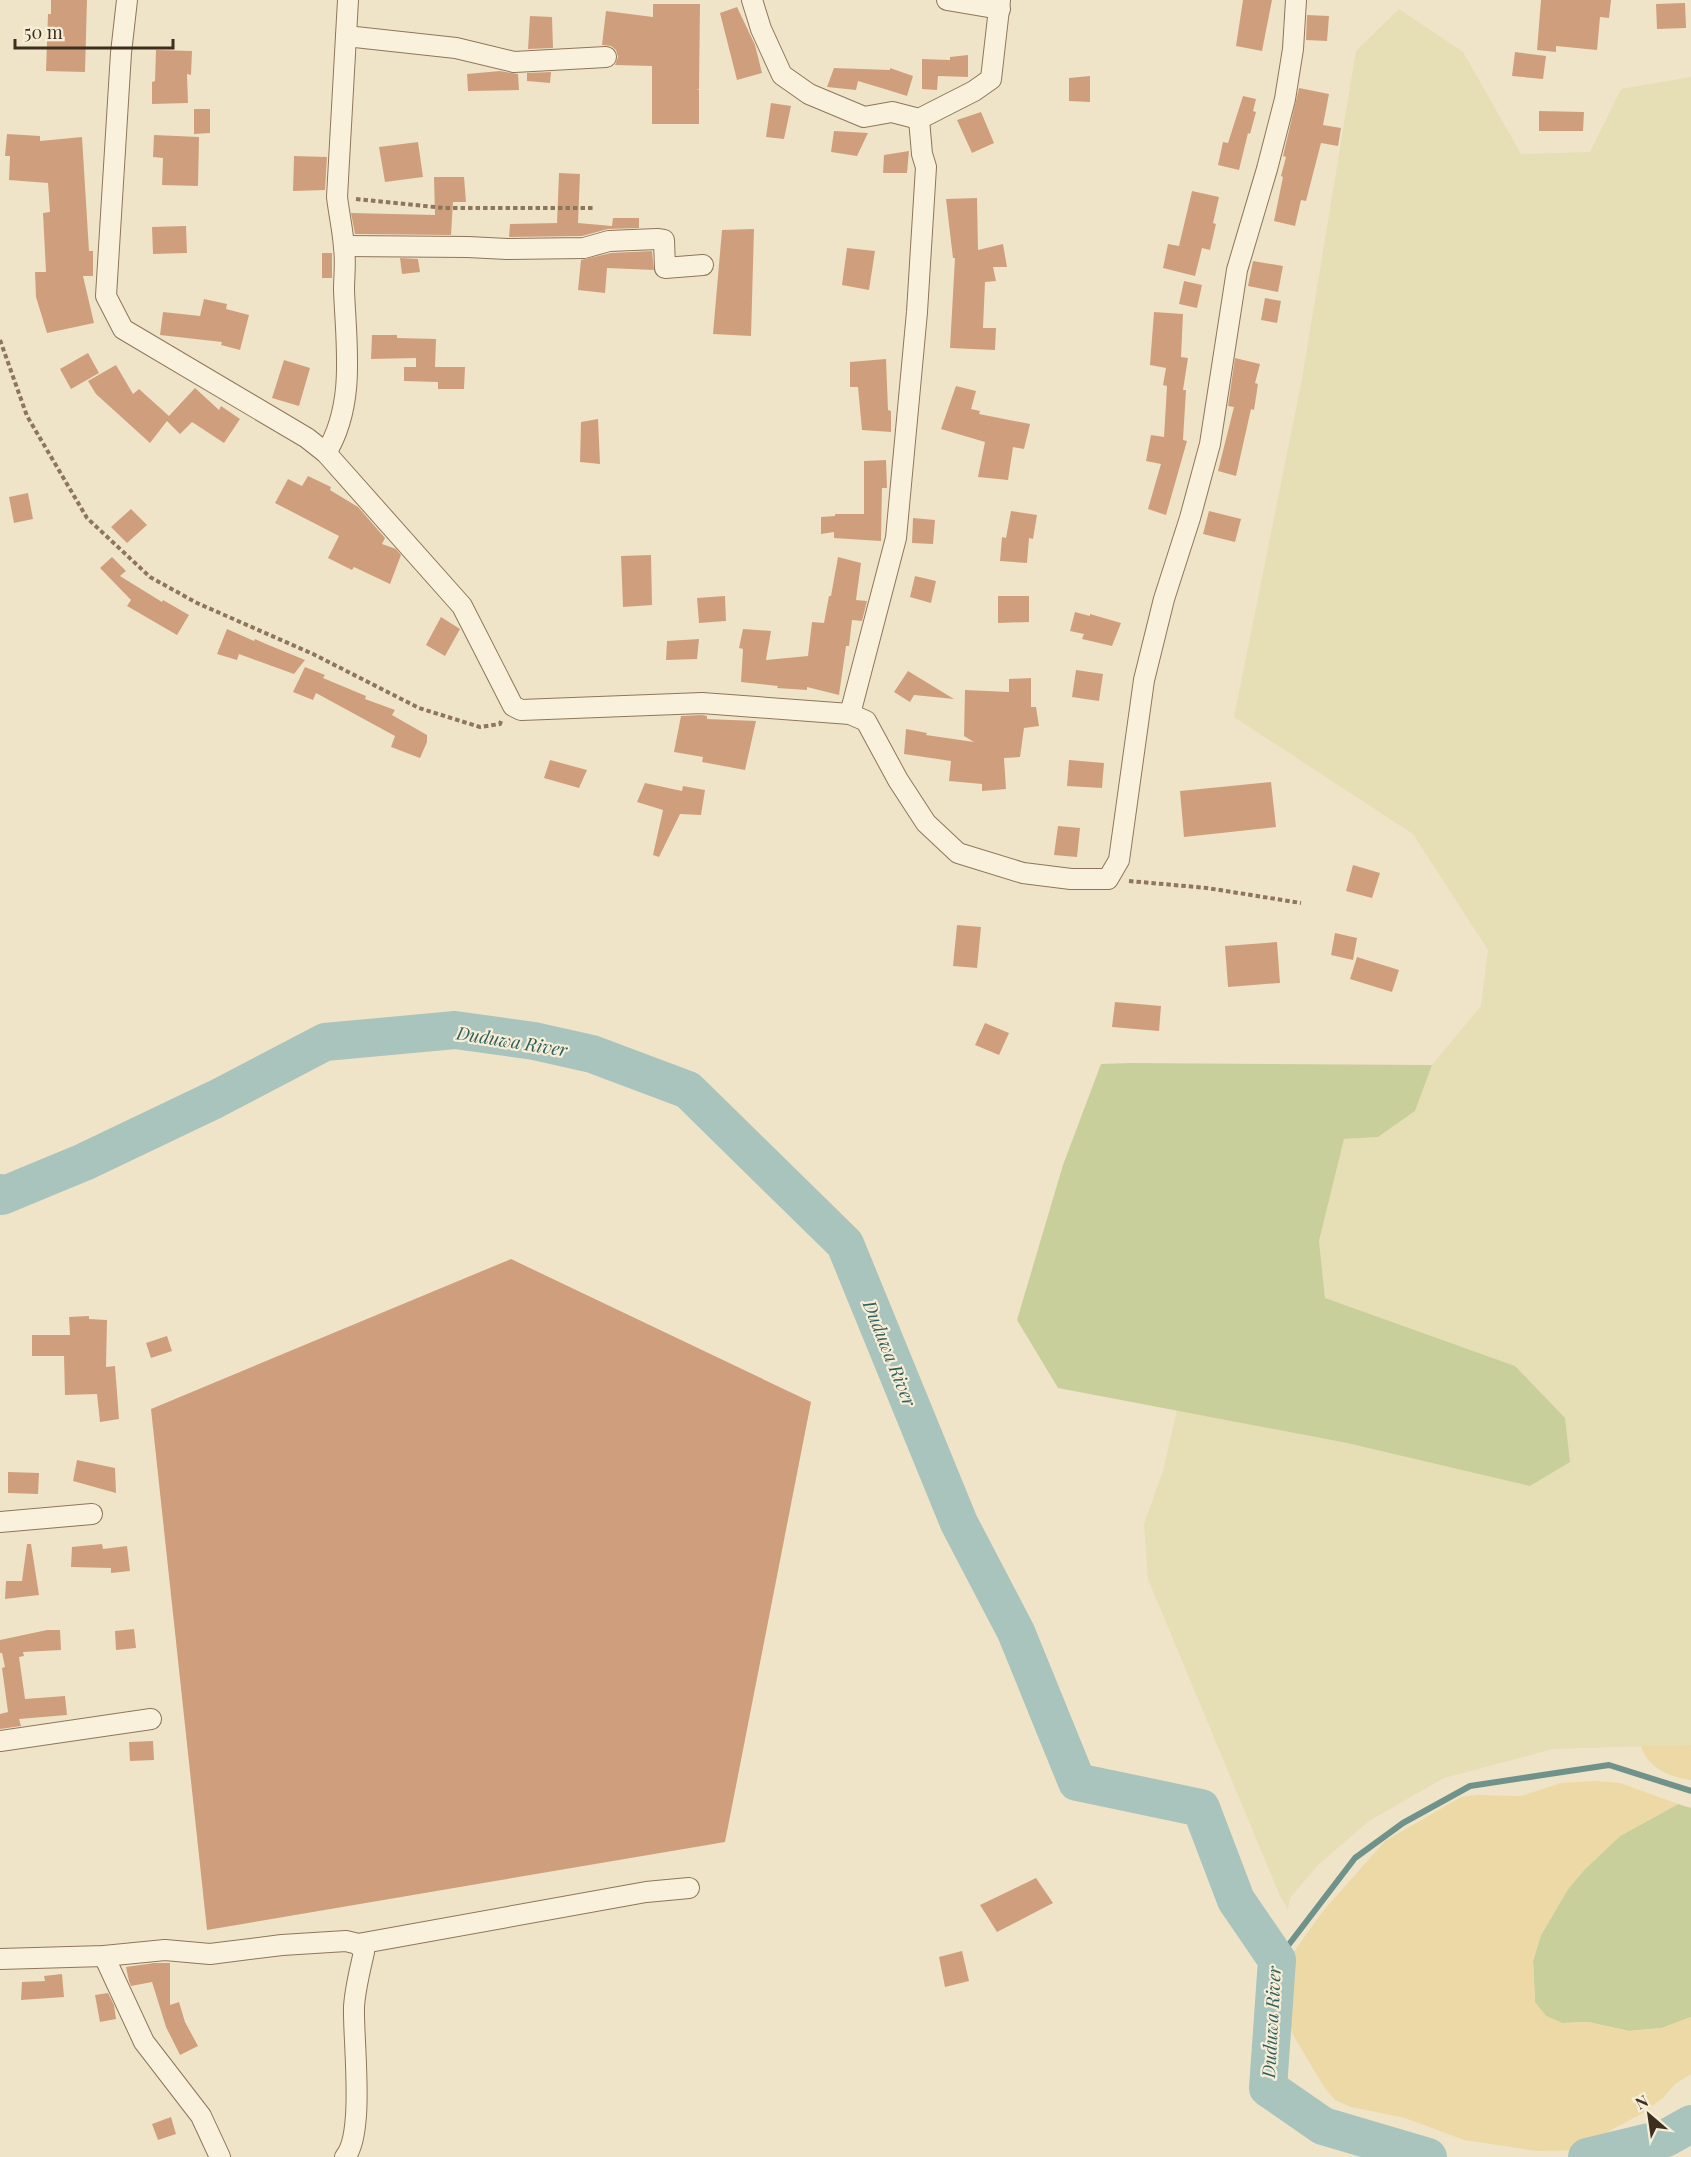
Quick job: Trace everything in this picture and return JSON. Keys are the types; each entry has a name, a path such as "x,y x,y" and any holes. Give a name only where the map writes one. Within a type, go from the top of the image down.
{"street":[{"path":"127,0 121,53 106,296 123,329 307,438 326,453 462,606 513,706 521,710 702,703 850,714 866,721 898,780 926,823 958,853 1023,873 1071,879 1108,879 1119,860 1144,680 1164,599 1191,518 1210,444 1238,270 1285,99 1293,49 1296,0"},
{"path":"326,453 334,441 342,418 348,343 344,246 337,197 348,0"},
{"path":"752,0 761,29 782,75 809,94 864,117 892,112 919,120 974,91 991,79 1000,5 947,0"},
{"path":"346,36 456,48 514,62 606,57"},
{"path":"850,714 896,538 917,312 926,167 922,154 919,120"},
{"path":"344,246 584,248 609,241 657,239 664,240 665,267 703,265"},
{"path":"0,1522 92,1514"},
{"path":"0,1741 151,1719"},
{"path":"0,1959 104,1956 165,1950 210,1954 282,1945 346,1941 358,1944 634,1894 689,1888"},
{"path":"345,2157 354,2135 356,2082 354,2005 364,1952 358,1944"},
{"path":"104,1956 144,2042 201,2116 220,2157"}],"path":[{"path":"337,197 444,208 593,208"},
{"path":"0,340 27,416 87,518 150,577 197,603 313,654 419,708 480,727 500,724 513,706"},
{"path":"1108,879 1207,888 1301,903"}],"shaded area":[{"path":"1399,9 1463,52 1521,154 1590,152 1621,89 1691,77 1691,1745 1553,1749 1444,1778 1369,1821 1318,1865 1290,1898 1288,1909 1280,1896 1148,1579 1144,1524 1163,1471 1177,1410 1347,1443 1515,1366 1325,1299 1319,1241 1344,1139 1378,1137 1415,1111 1432,1065 1481,1006 1488,950 1413,834 1234,717 1302,379 1356,51"}],"green space":[{"path":"1101,1064 1432,1065 1415,1111 1378,1137 1344,1139 1319,1241 1325,1298 1515,1366 1565,1418 1570,1462 1530,1486 1347,1443 1058,1388 1017,1320 1063,1165"},
{"path":"1678,1804 1691,1808 1691,2017 1662,2028 1629,2031 1588,2022 1562,2023 1546,2016 1535,2003 1533,1961 1541,1935 1568,1889 1585,1869 1620,1836"}],"sand":[{"path":"1691,1745 1691,1780 1667,1774 1654,1766 1644,1754 1641,1746"},
{"path":"1594,1781 1620,1783 1678,1804 1620,1836 1585,1869 1568,1889 1541,1935 1533,1960 1535,2002 1546,2016 1562,2023 1588,2022 1629,2031 1662,2028 1691,2017 1691,2074 1675,2084 1663,2098 1643,2113 1574,2150 1538,2151 1464,2140 1405,2118 1351,2107 1335,2100 1324,2087 1292,2033 1288,2015 1287,1971 1293,1953 1323,1911 1385,1841 1461,1797 1521,1796 1561,1783"}],"building":[{"path":"51,0 87,0 85,72 46,71 48,14 51,14"},
{"path":"1243,0 1272,0 1262,51 1236,46"},
{"path":"1541,0 1611,0 1609,18 1600,17 1597,50 1556,46 1556,52 1537,50"},
{"path":"1685,3 1686,28 1657,29 1656,4"},
{"path":"653,4 700,4 699,89 697,90 699,90 699,124 652,124 652,66 615,65 618,57 616,50 611,46 602,45 606,11 653,17"},
{"path":"737,7 755,45 762,73 737,80 720,13"},
{"path":"1307,15 1329,16 1327,41 1306,40"},
{"path":"530,16 552,17 553,48 528,49"},
{"path":"156,50 192,51 191,75 187,74 188,103 152,104"},
{"path":"1515,52 1546,56 1543,79 1512,76"},
{"path":"968,55 968,77 938,76 937,90 922,89 922,59 950,60 950,57"},
{"path":"834,68 890,70 890,68 913,76 907,96 858,81 856,90 827,87"},
{"path":"500,71 518,74 519,90 468,91 467,74"},
{"path":"551,72 550,83 527,81 527,73"},
{"path":"1090,76 1090,102 1069,101 1069,78"},
{"path":"1299,88 1329,94 1323,125 1341,128 1338,146 1321,143 1306,201 1301,200 1295,226 1274,221 1286,157 1283,156"},
{"path":"1243,96 1256,99 1253,111 1256,112 1239,170 1218,165 1223,142 1228,143"},
{"path":"771,103 791,106 784,139 766,137"},
{"path":"194,109 210,109 210,133 194,134"},
{"path":"1539,111 1584,112 1583,131 1539,131"},
{"path":"981,112 994,143 972,153 957,120"},
{"path":"834,131 868,133 857,156 831,152"},
{"path":"7,134 40,136 40,141 82,137 89,251 93,251 93,276 83,276 94,323 47,333 36,297 35,272 46,272 43,213 50,212 48,183 9,180 10,156 5,156"},
{"path":"154,135 199,137 198,186 162,185 163,158 153,157"},
{"path":"418,142 423,177 385,182 379,147"},
{"path":"909,151 907,173 883,173 884,155"},
{"path":"294,156 327,157 325,190 293,191"},
{"path":"559,173 580,174 578,223 612,226 613,218 639,218 639,228 608,229 582,236 509,237 510,224 557,223"},
{"path":"434,177 464,177 466,202 453,202 451,235 355,234 351,213 435,215"},
{"path":"1192,191 1219,197 1210,250 1202,248 1195,276 1163,268 1168,244 1179,246"},
{"path":"977,198 978,250 1003,244 1007,267 993,267 996,281 985,282 983,328 996,328 995,350 950,348 955,258 953,258 946,199"},
{"path":"186,226 187,253 153,254 152,227"},
{"path":"754,229 751,336 713,334 722,230"},
{"path":"847,248 875,251 869,290 842,285"},
{"path":"652,251 654,270 607,268 605,293 578,290 581,260 611,253"},
{"path":"322,253 332,253 332,278 322,278"},
{"path":"400,258 418,259 420,272 402,274"},
{"path":"1253,261 1283,266 1278,292 1248,286"},
{"path":"1184,281 1202,285 1197,308 1179,304"},
{"path":"1265,298 1281,301 1277,323 1261,320"},
{"path":"204,299 227,304 226,309 249,315 240,350 221,345 222,342 160,335 163,312 200,316"},
{"path":"1154,312 1183,314 1181,357 1188,358 1183,390 1186,390 1183,440 1187,441 1166,515 1148,509 1161,464 1146,461 1151,435 1164,437 1167,386 1163,385 1166,368 1150,365"},
{"path":"372,335 436,339 435,367 465,367 464,389 438,389 438,382 404,381 404,367 416,367 416,358 371,359"},
{"path":"88,353 99,373 71,389 60,369"},
{"path":"1235,358 1260,364 1255,383 1258,384 1254,410 1251,409 1236,476 1218,471 1234,407 1228,406"},
{"path":"886,359 891,432 862,430 858,387 850,387 850,362"},
{"path":"284,360 310,368 299,406 272,398"},
{"path":"116,365 133,394 139,389 169,416 195,388 219,410 221,406 240,419 224,443 192,422 180,434 167,421 150,443 96,394 88,381"},
{"path":"956,386 976,391 971,409 980,411 979,414 1030,424 1024,449 1013,447 1008,480 978,477 985,442 941,429"},
{"path":"598,419 600,464 580,462 581,422"},
{"path":"886,460 887,488 882,488 881,541 834,538 834,532 821,534 821,517 835,516 835,514 864,514 864,461"},
{"path":"308,476 331,487 330,490 358,507 385,538 382,544 396,549 401,555 390,584 328,558 339,536 275,503 288,479 302,486"},
{"path":"28,493 33,519 14,523 9,497"},
{"path":"131,509 147,525 127,543 111,527"},
{"path":"1011,511 1037,515 1033,539 1029,538 1027,563 1000,561 1002,537 1006,538"},
{"path":"1209,511 1241,519 1235,542 1203,534"},
{"path":"913,518 935,520 933,544 912,543"},
{"path":"651,555 652,605 623,607 621,556"},
{"path":"112,557 126,571 120,576 162,602 163,600 189,615 177,635 127,606 131,600 100,568"},
{"path":"838,557 861,563 856,600 867,601 862,621 852,620 839,695 807,687 807,690 777,688 778,686 741,682 743,649 739,648 743,629 771,631 766,660 808,656 812,622 824,623"},
{"path":"915,576 936,581 931,603 910,597"},
{"path":"725,596 726,621 699,623 697,598"},
{"path":"998,596 1029,596 1029,622 998,623"},
{"path":"1075,612 1121,623 1112,646 1082,639 1084,634 1070,631"},
{"path":"441,617 460,629 445,656 426,645"},
{"path":"227,629 305,660 294,674 239,654 237,660 217,654"},
{"path":"699,639 697,659 666,660 667,641"},
{"path":"305,667 325,675 323,678 366,696 365,699 395,710 392,715 427,735 427,742 420,758 391,747 395,736 316,693 313,700 293,692"},
{"path":"1076,670 1103,674 1099,701 1072,697"},
{"path":"908,671 954,699 914,695 910,702 894,692"},
{"path":"1031,678 1031,707 1036,707 1039,726 1024,728 1020,757 1004,758 1006,789 982,791 982,784 949,781 951,761 904,754 906,729 927,733 926,735 974,742 964,736 965,690 1009,692 1009,679"},
{"path":"681,716 707,716 707,719 756,721 745,770 702,762 703,757 674,752"},
{"path":"550,760 587,770 579,788 544,778"},
{"path":"1069,760 1104,763 1102,788 1067,786"},
{"path":"1271,782 1276,827 1184,837 1180,791"},
{"path":"645,783 682,791 683,786 705,790 701,815 680,814 659,857 653,855 663,810 637,802"},
{"path":"1058,826 1080,828 1077,857 1054,855"},
{"path":"1353,865 1380,873 1372,898 1346,891"},
{"path":"957,925 981,927 977,968 953,966"},
{"path":"1335,933 1357,938 1353,960 1331,955"},
{"path":"1277,942 1280,983 1228,987 1225,946"},
{"path":"1357,957 1399,970 1392,992 1350,979"},
{"path":"1115,1002 1161,1006 1159,1031 1112,1027"},
{"path":"985,1023 1009,1033 999,1055 975,1045"},
{"path":"511,1259 811,1402 725,1842 207,1930 151,1409"},
{"path":"89,1316 89,1319 107,1320 106,1367 115,1366 119,1419 100,1422 97,1394 65,1395 64,1356 32,1356 32,1335 70,1335 69,1317"},
{"path":"167,1336 172,1351 151,1358 146,1343"},
{"path":"77,1460 115,1468 116,1493 73,1481"},
{"path":"8,1472 39,1473 38,1494 8,1493"},
{"path":"27,1544 31,1544 39,1595 5,1599 6,1581 22,1581"},
{"path":"102,1544 103,1549 127,1546 130,1571 111,1573 111,1568 71,1567 72,1547"},
{"path":"134,1629 136,1648 116,1650 115,1631"},
{"path":"47,1630 60,1630 61,1650 23,1652 24,1656 19,1657 25,1699 65,1696 67,1715 19,1719 21,1726 0,1729 0,1714 8,1712 2,1668 5,1667 2,1653 0,1653 0,1640"},
{"path":"153,1741 154,1760 130,1761 129,1742"},
{"path":"1036,1878 1053,1903 997,1932 980,1905"},
{"path":"962,1951 969,1981 945,1987 939,1957"},
{"path":"170,1963 170,2005 179,2002 185,2022 198,2046 180,2055 166,2027 152,1982 131,1986 129,1981 126,1967"},
{"path":"62,1974 64,1997 21,2000 22,1982 45,1981 44,1976"},
{"path":"108,1993 114,2005 116,2019 100,2022 95,1995"},
{"path":"171,2117 176,2134 158,2140 152,2124"}],"waterway":[{"name":"Duduwa River","path":"0,1193 2,1196 84,1162 216,1099 325,1042 455,1030 534,1041 592,1054 688,1090 845,1244 959,1523 1016,1632 1077,1782 1201,1808 1236,1900 1277,1960 1268,2088 1323,2126 1428,2157"},
{"path":"1277,1960 1355,1858 1403,1823 1470,1786 1609,1765 1691,1791"},
{"name":"Duduwa River","path":"1587,2157 1666,2138 1691,2124"}]}
